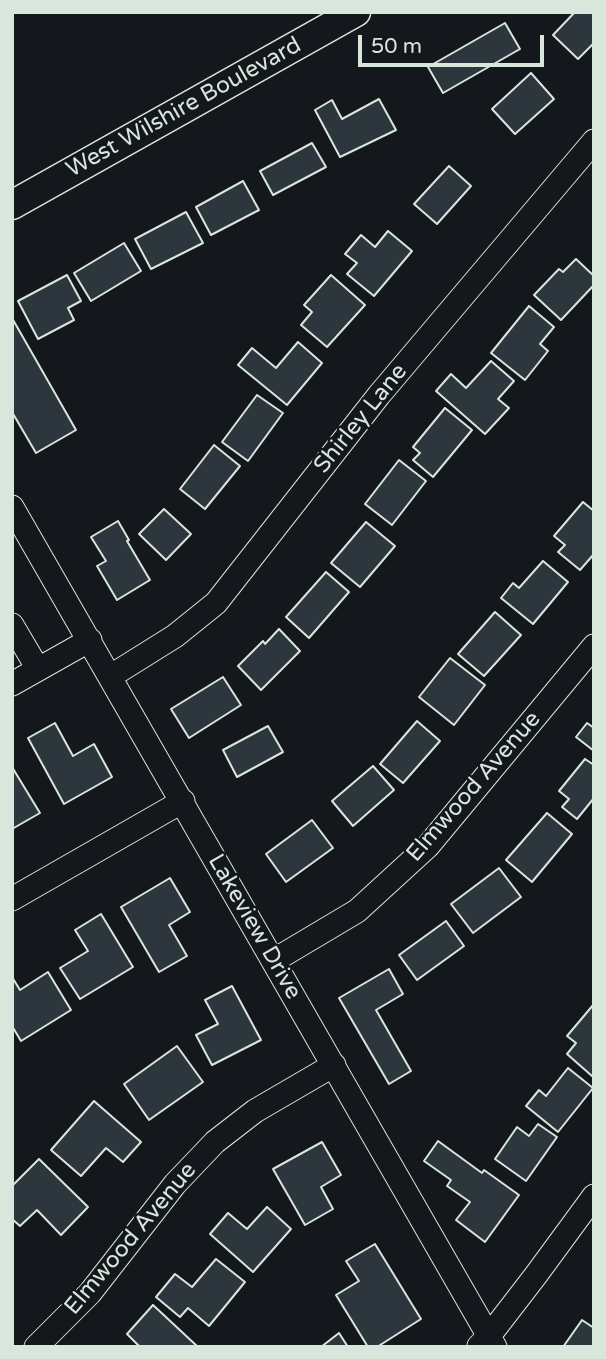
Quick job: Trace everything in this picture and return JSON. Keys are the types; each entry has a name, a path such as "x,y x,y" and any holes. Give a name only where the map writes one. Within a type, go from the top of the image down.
{"street":[{"name":"West Wilshire Boulevard","path":"12,205 356,12"},
{"name":"Shirley Lane","path":"111,676 176,636 216,603 379,396 594,141"},
{"name":"Lakeview Drive","path":"12,507 334,1065 487,1343"},
{"path":"12,625 38,669"},
{"path":"12,684 90,640"},
{"name":"Elmwood Avenue","path":"272,961 357,911 428,846 594,646"},
{"path":"12,899 183,801"},
{"name":"Elmwood Avenue","path":"36,1347 90,1293 176,1184 215,1142 255,1111 334,1065"},
{"path":"487,1343 594,1196"}],"building":[{"path":"575,12 594,12 594,43 578,59 553,35"},
{"path":"505,23 520,49 443,93 428,67"},
{"path":"531,73 554,99 515,134 492,109"},
{"path":"379,99 396,130 340,157 315,110 332,100 342,119"},
{"path":"312,143 326,167 273,195 260,171"},
{"path":"449,166 471,186 437,224 414,204"},
{"path":"243,181 259,210 211,235 196,207"},
{"path":"186,212 203,243 151,269 135,239"},
{"path":"388,231 412,251 374,296 347,274 357,263 345,254 361,235 375,247"},
{"path":"124,243 141,271 91,301 74,273"},
{"path":"576,259 594,276 594,285 561,320 534,295 559,269 563,272"},
{"path":"67,275 81,301 68,308 74,320 38,339 18,301"},
{"path":"331,275 365,305 327,347 301,325 312,312 304,305"},
{"path":"529,306 554,327 540,344 548,351 525,380 491,353"},
{"path":"12,318 76,430 36,453 12,412"},
{"path":"298,342 322,363 287,405 238,365 252,348 276,368"},
{"path":"491,361 514,381 498,399 509,408 485,434 436,391 451,374 466,388"},
{"path":"257,395 283,413 248,461 222,442"},
{"path":"445,408 472,430 433,477 413,460 420,453 413,447"},
{"path":"214,445 240,466 205,509 180,489"},
{"path":"399,460 426,481 392,525 365,504"},
{"path":"583,502 594,511 594,554 580,570 558,552 565,545 554,536"},
{"path":"164,509 191,534 166,560 139,534"},
{"path":"118,521 150,580 117,600 97,566 106,561 91,537"},
{"path":"366,522 395,546 360,587 331,563"},
{"path":"543,561 568,582 533,624 501,598 513,583 519,588"},
{"path":"326,572 349,592 309,638 286,617"},
{"path":"495,612 521,635 484,676 458,654"},
{"path":"279,629 300,651 261,690 238,666"},
{"path":"450,658 485,685 454,725 419,697"},
{"path":"223,677 241,705 189,738 171,709"},
{"path":"417,721 440,741 403,783 380,764"},
{"path":"55,723 73,756 94,744 112,777 64,804 28,738"},
{"path":"587,723 594,728 594,751 576,737"},
{"path":"268,726 283,752 237,777 223,750"},
{"path":"585,759 594,765 594,798 577,819 562,807 569,799 559,791"},
{"path":"373,766 394,790 353,826 332,801"},
{"path":"12,767 40,813 12,829"},
{"path":"547,813 572,834 532,882 506,860"},
{"path":"312,820 333,848 286,882 266,854"},
{"path":"499,868 521,897 473,933 451,904"},
{"path":"170,878 190,912 169,925 187,956 159,972 121,907"},
{"path":"101,914 133,967 80,999 60,968 88,951 75,930"},
{"path":"446,921 464,946 417,980 399,955"},
{"path":"389,969 403,994 376,1010 411,1071 389,1084 339,998"},
{"path":"48,972 71,1010 21,1041 12,1026 12,977 20,990"},
{"path":"232,986 261,1040 212,1065 196,1035 218,1024 205,1000"},
{"path":"594,1004 592,1076 567,1054 576,1043 567,1036"},
{"path":"177,1046 203,1082 149,1120 124,1084"},
{"path":"568,1068 593,1088 558,1132 526,1106 539,1090 546,1096"},
{"path":"94,1101 141,1142 123,1162 106,1148 81,1176 51,1150"},
{"path":"538,1124 557,1137 526,1181 495,1159 517,1127 529,1136"},
{"path":"438,1141 482,1173 484,1170 519,1195 485,1242 456,1220 470,1202 447,1186 451,1180 424,1161"},
{"path":"322,1142 341,1175 321,1187 333,1209 305,1225 273,1169"},
{"path":"39,1159 88,1207 61,1235 37,1210 20,1226 12,1219 12,1186"},
{"path":"267,1207 291,1229 253,1272 210,1234 228,1213 247,1229"},
{"path":"375,1244 421,1319 377,1347 368,1347 336,1295 359,1281 346,1261"},
{"path":"216,1259 245,1282 209,1326 188,1308 180,1317 156,1297 175,1274 192,1287"},
{"path":"153,1305 198,1347 140,1347 127,1334"},
{"path":"582,1320 594,1328 594,1347 563,1347"},
{"path":"339,1333 348,1347 321,1347"}]}
